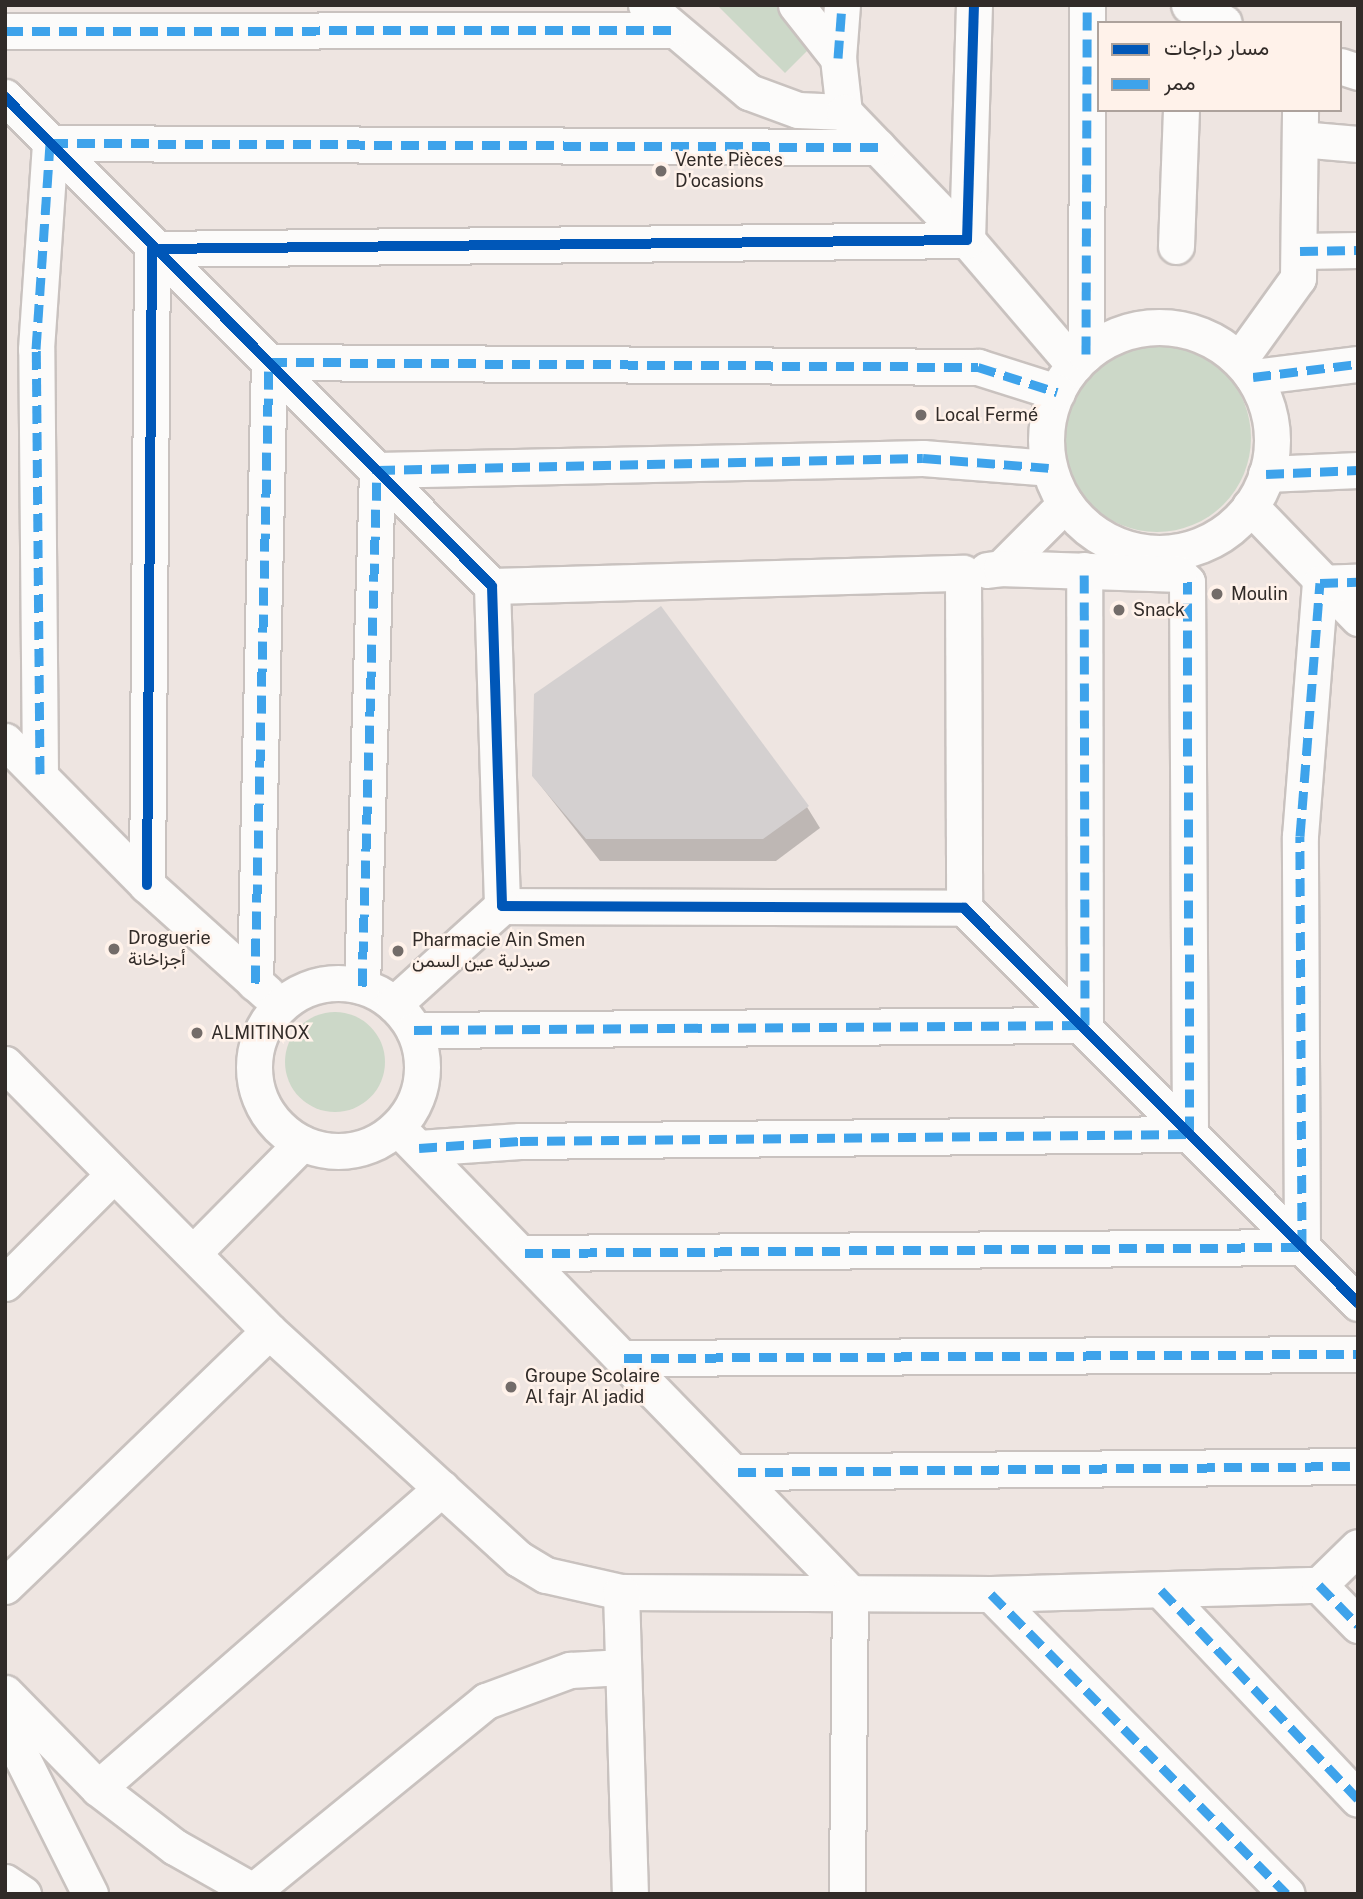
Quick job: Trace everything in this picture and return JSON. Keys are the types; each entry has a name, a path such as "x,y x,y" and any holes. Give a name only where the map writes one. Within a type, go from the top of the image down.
{"street":[{"path":"646,5 672,30 772,103 844,112"},
{"path":"796,5 838,58"},
{"path":"842,5 838,58 844,112 967,240 1072,370"},
{"path":"967,240 974,5"},
{"path":"269,362 1072,370 1117,335 1154,327 1208,338 1246,369 1271,424 1266,474 1250,506 1199,546 1147,553 1109,542 1065,504 1049,468 1046,429 1072,370 1087,5"},
{"path":"1187,5 1220,21"},
{"path":"5,31 672,30"},
{"path":"5,97 152,249 269,362 492,586 502,906 404,1017"},
{"path":"1176,246 1181,112"},
{"path":"1246,369 1288,299 1300,251 1300,124 1358,144"},
{"path":"50,143 878,147"},
{"path":"40,774 36,349 50,143"},
{"path":"152,249 967,240"},
{"path":"146,885 152,249"},
{"path":"1300,251 1358,250"},
{"path":"269,362 268,994 255,1079 271,1117 302,1143 335,1151 408,1137 520,1141 1190,1134"},
{"path":"1246,369 1358,364"},
{"path":"377,470 923,458 1049,468"},
{"path":"362,986 377,470"},
{"path":"1266,474 1358,470"},
{"path":"1001,568 1065,504"},
{"path":"1250,506 1320,583 1358,618"},
{"path":"492,586 963,573 1001,568 1179,574 1186,582 1190,1134"},
{"path":"1084,570 1084,1025"},
{"path":"963,573 964,908"},
{"path":"1320,583 1358,582"},
{"path":"1301,1247 1300,836 1320,583"},
{"path":"5,741 146,885 268,994"},
{"path":"502,906 964,908 1084,1025 1358,1303"},
{"path":"268,994 319,984 362,986 404,1017 1084,1025"},
{"path":"404,1017 420,1086 408,1137"},
{"path":"5,1064 270,1331 532,1567 621,1592 991,1594 1161,1590 1319,1585 1358,1547"},
{"path":"408,1137 738,1472 850,1593 847,1894"},
{"path":"194,1252 302,1143"},
{"path":"5,1283 114,1174"},
{"path":"525,1253 1301,1247"},
{"path":"5,1586 270,1331"},
{"path":"624,1358 1358,1354"},
{"path":"738,1472 1358,1466"},
{"path":"98,1788 442,1488"},
{"path":"1319,1585 1358,1625"},
{"path":"1161,1590 1358,1799"},
{"path":"621,1592 630,1894"},
{"path":"991,1594 1287,1894"},
{"path":"5,1693 98,1788 175,1847 256,1892 486,1701 570,1670 623,1667"},
{"path":"5,1724 90,1894"}],"green space":[{"path":"717,5 783,5 818,40 785,73"},
{"path":"1157,344 1193,352 1209,360 1223,372 1235,386 1243,402 1251,438 1243,474 1235,490 1223,504 1209,516 1193,524 1157,532 1121,524 1105,516 1091,504 1079,490 1071,474 1063,438 1071,402 1079,386 1091,372 1105,360 1121,352"},
{"path":"335,1012 363,1020 377,1034 385,1062 377,1090 363,1104 335,1112 307,1104 293,1090 285,1062 293,1034 307,1020"}],"building":[{"path":"661,606 809,806 763,839 586,839 532,776 534,694"}],"marked path":[{"path":"838,58 842,5"},
{"path":"1086,354 1087,5"},
{"path":"5,31 672,30"},
{"path":"40,774 36,349 50,143 878,147"},
{"path":"1300,251 1358,250"},
{"path":"255,983 269,362 978,367 1057,392"},
{"path":"1253,377 1358,364"},
{"path":"362,986 377,470 923,458 1049,468"},
{"path":"1266,474 1358,470"},
{"path":"414,1030 1085,1025 1084,570"},
{"path":"419,1148 520,1141 1190,1134 1187,582"},
{"path":"525,1253 1302,1247 1300,836 1320,583 1358,582"},
{"path":"624,1358 1358,1354"},
{"path":"738,1472 1358,1466"},
{"path":"1319,1585 1358,1625"},
{"path":"1161,1590 1358,1799"},
{"path":"991,1594 1287,1894"}],"cycle path":[{"path":"147,885 152,249 967,240 974,5"},
{"path":"5,97 492,586 502,906 964,908 1358,1303"}],"place":[{"name":"Vente Pièces D'ocasions","path":"661,171"},
{"name":"Local Fermé","path":"921,415"},
{"name":"Moulin","path":"1217,594"},
{"name":"Snack","path":"1119,610"},
{"name":"Droguerie أجزاخانة","path":"114,949"},
{"name":"Pharmacie Ain Smen صيدلية عين السمن","path":"398,951"},
{"name":"ALMITINOX","path":"197,1033"},
{"name":"Groupe Scolaire Al fajr Al jadid","path":"511,1387"}]}
